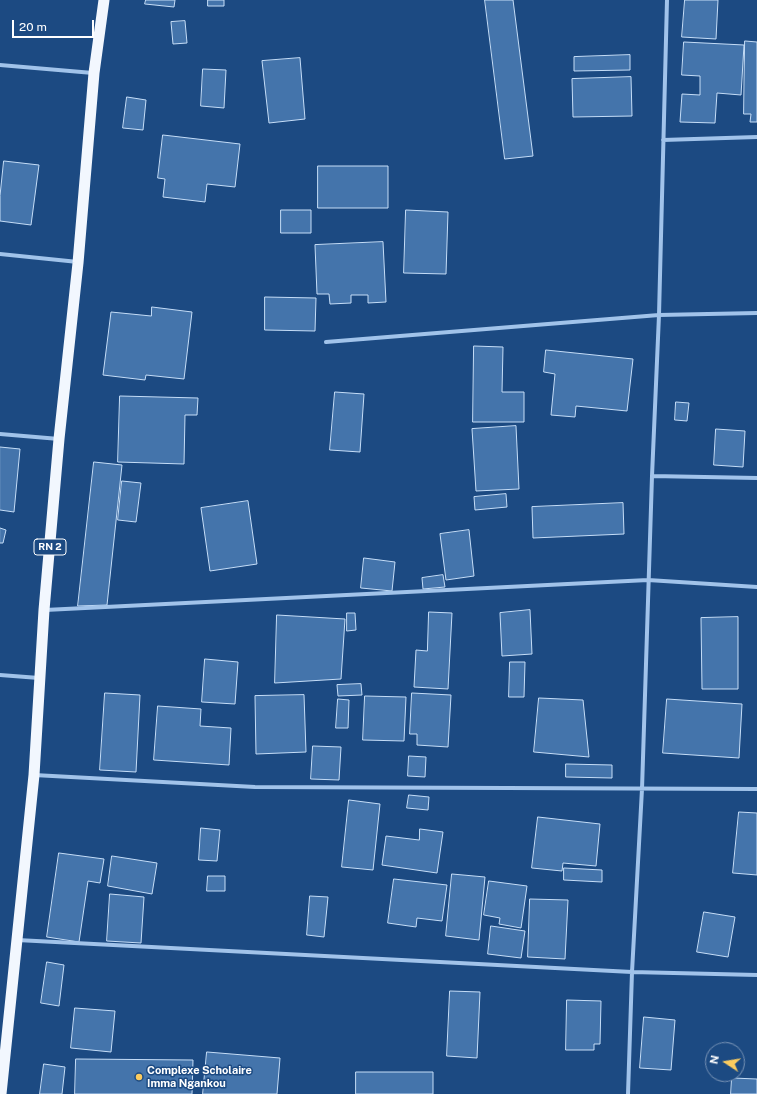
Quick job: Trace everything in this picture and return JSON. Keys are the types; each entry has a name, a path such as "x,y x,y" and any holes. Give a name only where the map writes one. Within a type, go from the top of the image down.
{"highway":[{"name":"RN 2","path":"1,1094 4,1024 17,940 34,775 44,610 59,439 78,262 94,73 104,0"}],"street":[{"path":"628,1094 632,972 642,788 648,580 659,315 667,0"},
{"path":"0,65 94,73"},
{"path":"663,140 757,137"},
{"path":"0,254 78,262"},
{"path":"326,342 659,315 757,313"},
{"path":"0,434 59,439"},
{"path":"652,476 757,478"},
{"path":"44,610 648,580 757,587"},
{"path":"0,674 40,678"},
{"path":"34,775 255,787 757,789"},
{"path":"17,940 632,972 757,976"}],"building":[{"path":"146,0 175,0 174,7 145,4"},
{"path":"208,0 224,0 224,6 208,6"},
{"path":"485,0 513,0 533,156 505,159"},
{"path":"685,0 718,0 716,39 682,37"},
{"path":"185,21 187,43 173,44 171,22"},
{"path":"745,41 757,42 757,122 750,122 751,114 744,114"},
{"path":"684,42 744,45 741,95 717,93 715,123 680,122 682,94 700,95 700,76 682,75"},
{"path":"630,55 630,70 574,71 574,57"},
{"path":"300,58 305,119 269,123 262,61"},
{"path":"203,69 226,70 224,108 201,106"},
{"path":"631,77 632,116 573,117 572,79"},
{"path":"127,97 146,100 143,130 123,128"},
{"path":"163,135 240,144 235,187 207,184 205,202 163,197 165,179 158,178"},
{"path":"4,161 39,165 31,225 0,221 0,196"},
{"path":"318,166 388,166 388,208 318,208"},
{"path":"281,210 311,210 311,233 281,233"},
{"path":"406,210 448,212 446,274 404,273"},
{"path":"383,242 386,302 368,303 368,295 351,295 351,303 330,304 329,294 317,294 315,245"},
{"path":"265,297 316,298 315,331 265,330"},
{"path":"152,307 192,312 184,379 146,375 145,380 103,375 111,312 151,316"},
{"path":"474,346 503,347 502,392 524,392 524,422 473,422"},
{"path":"546,350 633,359 627,411 576,406 575,417 551,415 555,374 544,372"},
{"path":"335,392 364,394 360,452 330,450"},
{"path":"120,396 198,398 197,415 185,415 184,464 118,462"},
{"path":"676,402 689,403 687,421 675,420"},
{"path":"516,426 519,489 476,491 472,429"},
{"path":"716,429 745,431 743,467 714,465"},
{"path":"0,447 20,449 14,512 0,510"},
{"path":"94,462 122,465 107,605 78,606"},
{"path":"122,481 141,483 136,522 118,520"},
{"path":"506,494 507,507 475,510 474,497"},
{"path":"248,501 257,564 210,571 201,508"},
{"path":"623,503 624,534 533,538 532,507"},
{"path":"0,528 6,530 3,543 0,543"},
{"path":"469,530 474,576 446,580 440,534"},
{"path":"364,558 395,562 392,591 361,588"},
{"path":"443,575 445,587 423,589 422,578"},
{"path":"530,610 532,654 502,656 500,613"},
{"path":"429,612 452,613 448,689 414,687 416,650 427,651"},
{"path":"347,613 355,613 356,630 347,631"},
{"path":"277,615 345,619 341,679 275,683"},
{"path":"738,617 738,689 702,689 701,618"},
{"path":"205,659 238,662 235,704 202,702"},
{"path":"510,662 525,662 524,697 509,697"},
{"path":"361,684 362,695 338,696 337,685"},
{"path":"105,693 140,695 136,772 100,770"},
{"path":"412,693 451,695 448,747 417,745 417,734 410,734"},
{"path":"304,695 306,752 256,754 255,696"},
{"path":"365,696 406,697 404,741 363,740"},
{"path":"539,698 583,700 589,757 534,752"},
{"path":"338,699 349,700 348,728 336,728"},
{"path":"667,699 742,704 739,758 663,753"},
{"path":"158,706 201,709 200,726 231,728 229,765 154,760"},
{"path":"313,746 341,747 339,780 311,779"},
{"path":"409,756 426,757 425,777 408,776"},
{"path":"566,764 612,765 612,778 566,777"},
{"path":"409,795 429,797 428,810 407,808"},
{"path":"349,800 380,804 373,870 342,867"},
{"path":"739,812 757,813 757,875 733,873"},
{"path":"538,817 600,824 596,866 563,863 562,871 532,868"},
{"path":"201,828 220,830 217,861 199,860"},
{"path":"420,829 443,832 437,873 382,865 386,836 419,840"},
{"path":"59,853 104,859 100,883 88,881 79,942 47,937"},
{"path":"112,856 157,863 152,894 108,886"},
{"path":"564,868 602,870 602,882 564,880"},
{"path":"452,874 485,877 479,940 446,936"},
{"path":"208,876 225,876 225,891 207,891"},
{"path":"394,879 447,885 442,921 417,918 416,927 388,923"},
{"path":"489,881 527,886 521,928 499,924 500,918 484,915"},
{"path":"110,894 144,897 141,943 107,941"},
{"path":"310,896 328,897 324,937 307,935"},
{"path":"530,899 568,900 565,959 528,957"},
{"path":"704,912 735,917 728,957 697,952"},
{"path":"491,926 525,931 521,958 488,954"},
{"path":"47,962 64,965 59,1006 41,1003"},
{"path":"450,991 480,992 477,1058 447,1056"},
{"path":"567,1000 601,1001 600,1044 594,1044 594,1050 566,1050"},
{"path":"75,1008 115,1011 111,1052 71,1048"},
{"path":"644,1017 675,1020 671,1070 640,1068"},
{"path":"207,1052 280,1058 277,1094 203,1094"},
{"path":"76,1059 193,1060 192,1094 75,1094"},
{"path":"44,1064 65,1067 62,1094 40,1094"},
{"path":"356,1072 433,1072 433,1094 356,1094"},
{"path":"745,1079 757,1079 757,1094 731,1094 732,1082 745,1082"}],"place":[{"name":"Complexe Scholaire Imma Ngankou","path":"139,1077"}]}
